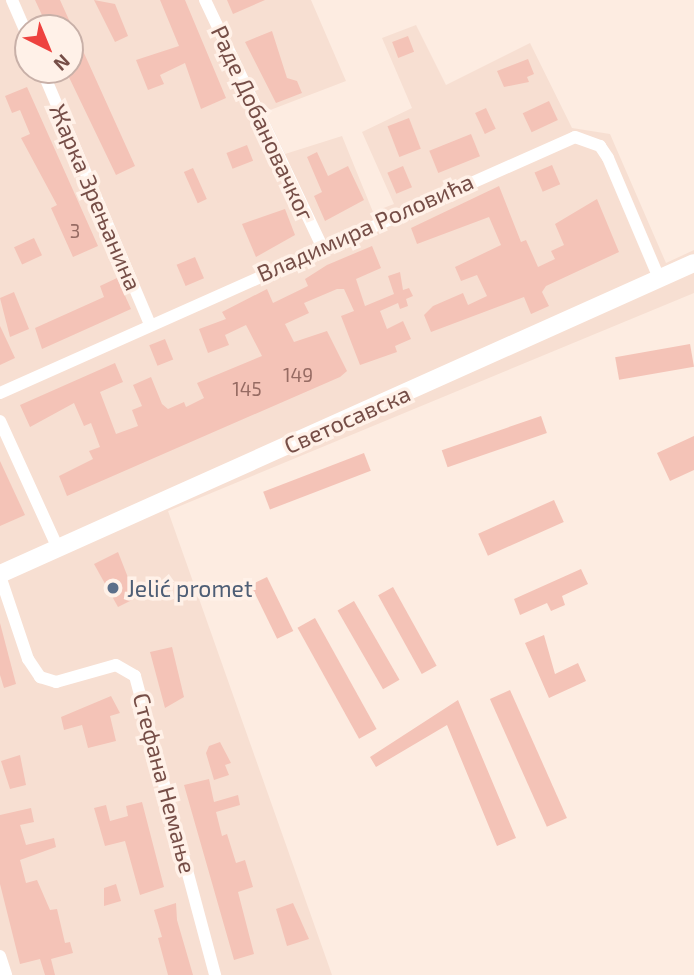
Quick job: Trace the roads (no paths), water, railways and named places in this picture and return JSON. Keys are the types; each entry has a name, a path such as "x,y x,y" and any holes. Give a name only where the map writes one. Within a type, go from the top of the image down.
{"main road":[{"name":"Светосавска","path":"0,575 694,263"}],"street":[{"name":"Раде Добановачког","path":"205,0 321,246"},
{"name":"Жарка Зрењанина","path":"48,84 150,325"},
{"name":"Владимира Роловића","path":"0,393 321,246 575,137 600,146 608,158 659,278"},
{"path":"0,421 58,548"},
{"name":"Стефана Немање","path":"0,575 28,659 40,677 56,682 124,665 135,676 215,975"},
{"path":"0,956 6,975"}],"place":[{"name":"Jelić promet","path":"113,588"}]}
